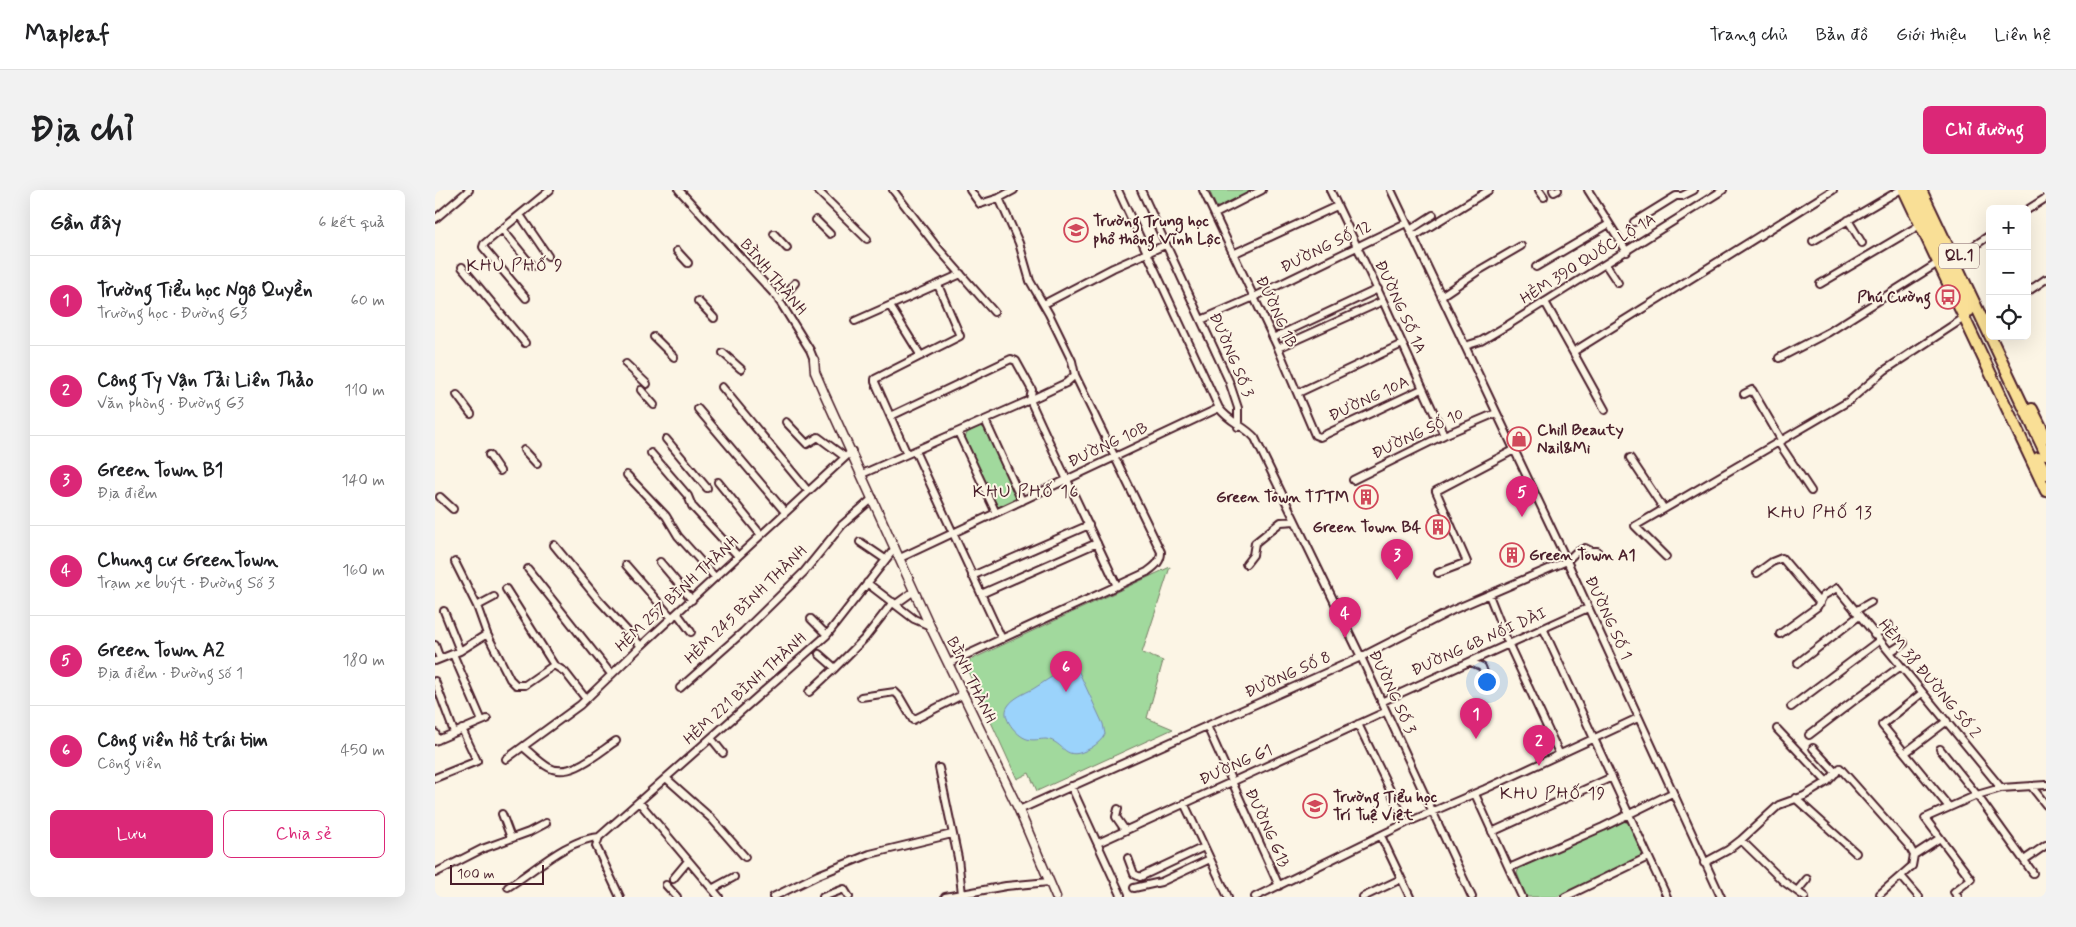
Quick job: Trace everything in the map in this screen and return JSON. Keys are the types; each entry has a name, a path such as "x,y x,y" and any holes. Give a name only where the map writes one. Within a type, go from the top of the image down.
{"highway":[{"name":"QL.1","path":"1902,190 2046,474"},
{"name":"QL.1","path":"1912,190 2046,491"},
{"name":"QL.1","path":"1921,190 1986,316"},
{"name":"QL.1","path":"1929,190 1986,316"},
{"name":"QL.1","path":"1997,340 2046,454"},
{"path":"1998,340 2046,437"}],"street":[{"path":"435,219 469,190"},
{"path":"526,298 483,247 484,244 550,190"},
{"name":"BÌNH THÀNH","path":"679,190 779,301 810,350 814,360 815,372 930,626 1019,810 1056,897"},
{"path":"817,190 867,239"},
{"path":"893,190 937,248 994,312"},
{"path":"970,190 980,204 1015,190"},
{"name":"ĐƯỜNG SỐ 3","path":"1118,190 1219,408 1238,426 1247,429 1255,438 1361,657 1472,897"},
{"name":"ĐƯỜNG SỐ 3","path":"1141,190 1239,408 1238,426"},
{"name":"ĐƯỜNG 1B","path":"1203,190 1278,348 1315,435 1320,437 1327,434"},
{"path":"1215,214 1263,190"},
{"name":"ĐƯỜNG SỐ 1A","path":"1330,190 1378,289 1444,435"},
{"name":"ĐƯỜNG SỐ 1","path":"1391,190 1589,608 1721,897"},
{"path":"1412,234 1489,190"},
{"path":"1539,190 1544,197"},
{"path":"1553,190 1554,192 1558,190"},
{"path":"1588,190 1627,252"},
{"path":"1634,222 1675,196 1682,196 1694,190"},
{"name":"HẺM 390 QUỐC LỘ 1A","path":"1465,346 1481,341 1627,252 1723,190"},
{"path":"1573,352 1833,190"},
{"path":"1813,241 1902,190"},
{"path":"949,663 1152,569 1161,558 1161,552 1075,375 1072,361 1044,304 1030,281 1019,243 999,198"},
{"path":"2031,207 2046,198"},
{"path":"1233,254 1337,206"},
{"path":"519,215 548,256"},
{"path":"1412,234 1433,215"},
{"path":"816,220 829,234"},
{"path":"1848,220 1862,243"},
{"name":"ĐƯỜNG SỐ 12","path":"1201,320 1357,248 1406,222"},
{"path":"1536,267 1609,224"},
{"path":"1820,284 1920,225"},
{"path":"502,229 532,266"},
{"path":"774,234 787,248"},
{"path":"1959,256 1986,238"},
{"path":"1044,304 1105,272 1165,245"},
{"path":"1441,296 1478,270 1521,246"},
{"path":"677,251 688,263"},
{"path":"1779,358 1829,332 1938,263"},
{"path":"1606,265 1618,283"},
{"path":"462,267 525,343"},
{"path":"855,321 961,274"},
{"path":"2031,289 2046,279"},
{"path":"779,301 795,283"},
{"path":"907,454 875,379 960,336 938,285"},
{"path":"1273,338 1378,289"},
{"path":"698,301 714,318"},
{"path":"1278,348 1383,301"},
{"path":"1545,302 1605,410"},
{"path":"890,306 921,356"},
{"path":"1666,558 1635,526 1849,401 1885,370 1967,316"},
{"path":"654,337 674,357"},
{"path":"1298,393 1402,344"},
{"path":"723,353 741,369"},
{"path":"891,416 1011,359 1017,361 1032,390 1029,400 1065,480 1089,525 1117,586"},
{"path":"626,364 647,384"},
{"path":"862,474 1029,400 1066,382 1075,375"},
{"path":"722,387 808,491"},
{"path":"641,390 654,405"},
{"name":"ĐƯỜNG 10A","path":"1327,434 1423,390"},
{"path":"1744,394 1752,390 1811,491"},
{"path":"457,396 471,414"},
{"name":"ĐƯỜNG 10B","path":"900,558 1219,408"},
{"path":"698,409 785,512"},
{"name":"ĐƯỜNG SỐ 10","path":"1353,480 1444,435 1496,413"},
{"path":"985,420 1022,501"},
{"path":"786,422 807,444 818,437 845,457"},
{"path":"958,432 996,513"},
{"path":"666,439 707,488"},
{"path":"524,450 537,464"},
{"path":"1438,573 1467,562 1436,491 1514,450"},
{"name":"HẺM 257 BÌNH THÀNH","path":"506,759 585,699 851,451"},
{"path":"915,451 1002,638"},
{"path":"651,453 687,496 692,506 738,556"},
{"path":"489,455 500,471"},
{"path":"1630,458 1664,509"},
{"path":"627,475 666,516 678,536 715,578"},
{"path":"718,482 761,535"},
{"path":"440,497 453,509"},
{"name":"HẺM 245 BÌNH THÀNH","path":"680,688 743,632 804,572 842,525 873,498"},
{"path":"1246,564 1253,555 1255,543 1281,522 1295,521"},
{"path":"972,576 1089,525"},
{"path":"860,542 885,559"},
{"path":"981,594 1097,543"},
{"path":"554,545 641,646"},
{"name":"HẺM 221 BÌNH THÀNH","path":"599,837 827,635 895,548"},
{"name":"ĐƯỜNG SỐ 8","path":"1019,810 1361,657 1453,610 1567,561 1575,553 1585,548 1597,551"},
{"path":"1757,573 1782,558 1820,603 1780,634"},
{"path":"455,562 477,606 487,634 510,679 516,685 525,685 554,665"},
{"path":"660,562 691,600"},
{"path":"625,565 691,632"},
{"path":"528,569 611,674"},
{"path":"867,584 914,619 930,626"},
{"name":"HẺM 38 ĐƯỜNG SỐ 2","path":"1820,603 1823,596 1837,588 2001,788"},
{"path":"506,589 554,665 562,668 585,699"},
{"path":"809,692 865,638 895,603 914,591"},
{"path":"1489,595 1509,644 1559,753"},
{"path":"477,606 494,597"},
{"path":"1798,663 1871,602"},
{"name":"ĐƯỜNG 6B NỐI DÀI","path":"1381,702 1589,608"},
{"path":"444,611 459,651"},
{"path":"811,619 827,635"},
{"path":"1874,634 1889,624"},
{"path":"1543,628 1595,738 1666,897"},
{"path":"435,645 437,660 459,651 487,634"},
{"path":"1791,708 1880,640"},
{"path":"1890,652 1904,643"},
{"path":"435,733 437,741 484,720 453,654"},
{"path":"819,654 835,668"},
{"path":"1471,662 1482,667 1488,683"},
{"path":"1809,735 1901,666"},
{"path":"435,681 455,732"},
{"path":"861,697 895,692 913,720 964,694"},
{"path":"1923,693 1882,724 1949,807"},
{"name":"ĐƯỜNG G1","path":"1098,843 1385,712"},
{"path":"1255,897 1406,823 1475,794 1559,753 1638,718"},
{"path":"1905,753 1947,721"},
{"path":"1358,724 1406,823"},
{"name":"ĐƯỜNG G13","path":"1207,726 1279,886"},
{"path":"435,778 477,761 463,728"},
{"path":"1777,729 1827,782"},
{"path":"711,738 723,753"},
{"path":"523,747 548,768 566,770 576,767 616,741"},
{"path":"1813,748 1836,772"},
{"path":"1940,749 1977,795 2033,874"},
{"path":"939,768 958,858 962,894"},
{"path":"1704,863 1728,850 1741,840 1779,804 1804,796 1827,782 1840,768 1914,854 1912,866 1880,894"},
{"path":"666,778 712,819 745,857"},
{"path":"1492,832 1612,778"},
{"path":"1958,897 1954,892 1971,879 1925,818 1977,795 2001,788 2046,785"},
{"path":"1071,786 1121,896"},
{"path":"2031,786 2046,805"},
{"path":"1509,868 1672,793"},
{"path":"1475,794 1522,897"},
{"path":"1795,798 1856,852"},
{"path":"639,802 719,897"},
{"path":"1184,803 1228,897"},
{"path":"1118,809 1116,817 1125,830"},
{"path":"502,814 511,838"},
{"path":"435,873 482,849 529,832 546,823"},
{"path":"773,897 818,875 870,854 952,834"},
{"path":"1381,836 1409,897"},
{"path":"509,886 573,845 599,837 596,846 620,897"},
{"path":"1914,854 1940,838"},
{"path":"1741,840 1783,881 1805,897"},
{"path":"2027,858 2046,844"},
{"path":"1128,858 1134,874 1139,877 1204,847"},
{"path":"1565,897 1649,858"},
{"path":"1134,888 1147,887 1161,882 1210,859"},
{"path":"673,879 688,861"},
{"path":"1901,876 1919,897"},
{"path":"712,889 734,877"},
{"path":"1363,897 1401,879"},
{"path":"1797,891 1807,879"},
{"path":"949,897 1005,886 1049,882"},
{"path":"666,884 677,897"},
{"path":"823,897 843,890 849,897"}],"green space":[{"path":"1209,190 1257,190 1220,208 1216,206"},
{"path":"980,426 985,429 1016,497 1016,500 1000,508 996,506 965,438 967,433"},
{"path":"1170,567 1142,653 1163,661 1147,718 1173,729 1037,791 1029,773 1017,779 966,667 966,662"},
{"path":"1621,820 1630,824 1644,854 1641,858 1556,897 1526,897 1517,873 1519,868"}],"water":[{"path":"1074,667 1078,670 1103,724 1105,734 1091,748 1075,754 1065,751 1053,741 1046,739 1029,740 1023,737 1014,730 1006,715 1006,710 1010,703 1019,696 1058,673"}],"place":[{"name":"Trường Trung học phổ thông Vĩnh Lộc","path":"1076,230"},
{"name":"Phú Cường","path":"1948,297"},
{"name":"Chill Beauty Nail&Mi","path":"1519,439"},
{"name":"Green Town TTTM","path":"1366,497"},
{"name":"Green Town A2","path":"1522,517"},
{"name":"Green Town B4","path":"1438,527"},
{"name":"Green Town A1","path":"1512,555"},
{"name":"Green Town B1","path":"1397,580"},
{"name":"Chung cư GreenTown","path":"1345,638"},
{"name":"Công viên Hồ trái tim","path":"1066,692"},
{"name":"Trường Tiểu học Ngô Quyền","path":"1476,739"},
{"name":"Công Ty Vận Tải Liên Thảo","path":"1539,766"},
{"name":"Trường Tiểu học Trí Tuệ Việt","path":"1315,806"}],"district":[{"name":"KHU PHỐ 9","path":"515,266"},
{"name":"KHU PHỐ 16","path":"1026,492"},
{"name":"KHU PHỐ 13","path":"1820,513"},
{"name":"KHU PHỐ 19","path":"1553,794"}]}
